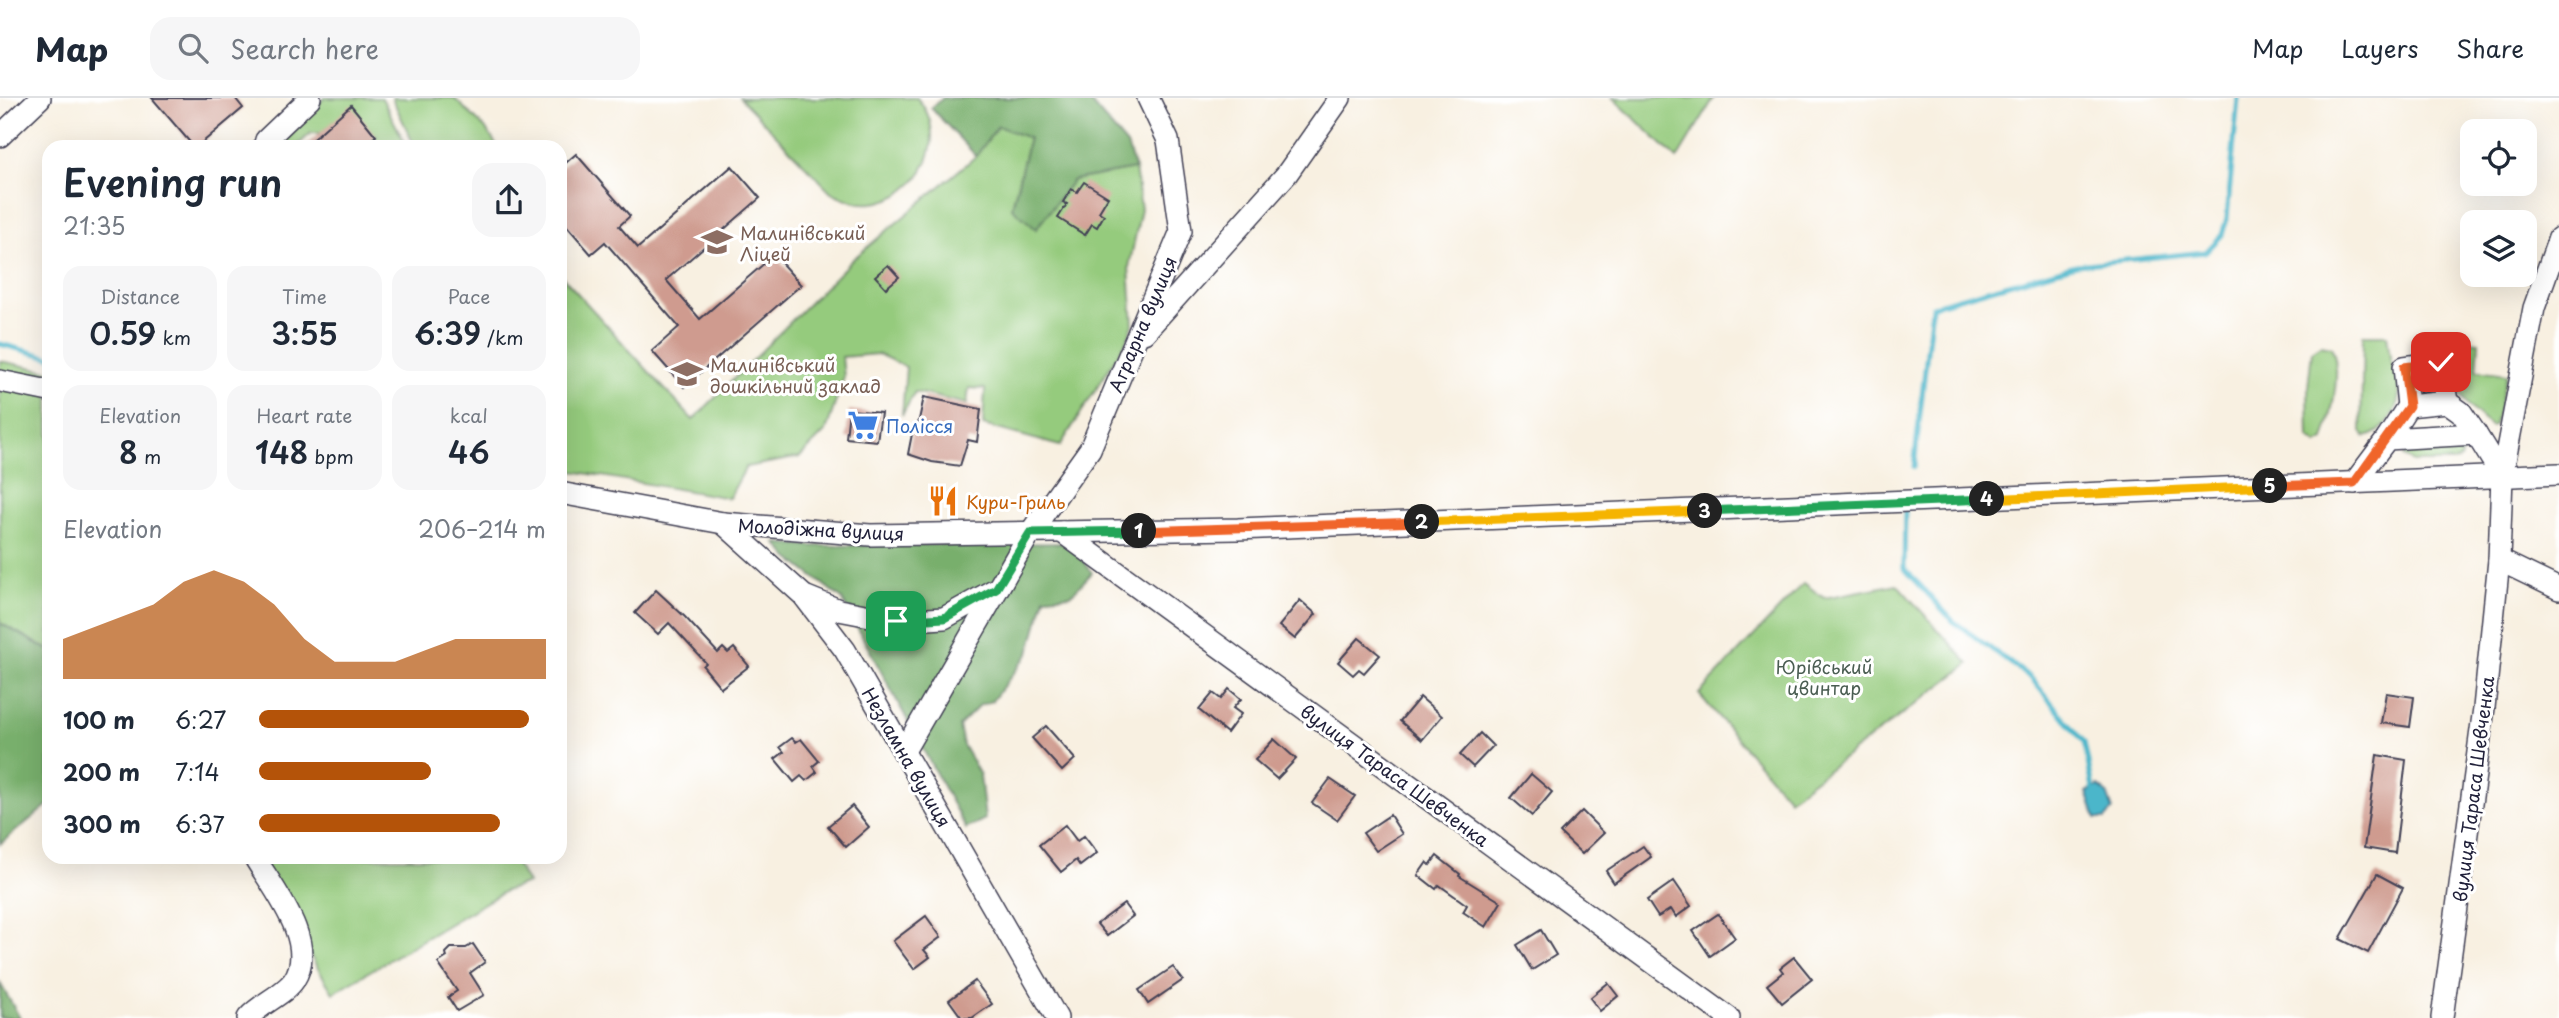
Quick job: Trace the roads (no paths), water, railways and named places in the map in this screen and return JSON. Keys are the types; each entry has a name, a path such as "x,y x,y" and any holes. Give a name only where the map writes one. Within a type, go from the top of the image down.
{"street":[{"path":"0,136 40,98"},
{"path":"267,140 310,98"},
{"name":"Аграрна вулиця","path":"904,751 1030,533 1090,449 1181,232 1168,140 1148,98"},
{"path":"1133,345 1286,175 1340,98"},
{"name":"вулиця Тараса Шевченка","path":"2442,1018 2484,708 2499,560 2502,476 2534,308 2559,238"},
{"path":"2354,483 2409,406 2404,367 2441,362 2447,402"},
{"path":"0,381 42,390"},
{"path":"2409,406 2447,402 2461,412 2502,476"},
{"path":"2386,439 2476,434"},
{"name":"Молодіжна вулиця","path":"567,494 723,523 870,536 1169,530 1923,502 2559,474"},
{"name":"Незламна вулиця","path":"723,523 803,595 845,650 1056,1018"},
{"name":"вулиця Тараса Шевченка","path":"1062,532 1729,1018"},
{"path":"2499,560 2559,589"},
{"path":"803,595 839,610 896,621 944,618 996,589"},
{"path":"248,1018 293,981 302,959 299,933 259,864"}],"water":[{"path":"2098,786 2107,793 2113,810 2105,819 2096,819 2087,792"}],"waterway":[{"path":"1914,467 1932,307 2076,265 2206,252 2222,235 2227,218 2238,98"},
{"path":"0,344 42,355"},
{"path":"1905,510 1904,568 1953,621 2031,678 2084,742 2093,788"}],"place":[{"name":"Малинівський Ліцей","path":"717,242"},
{"name":"Малинівський дошкільний заклад","path":"687,374"},
{"name":"Полісся","path":"863,425"},
{"name":"Кури-Гриль","path":"943,501"}],"park label":[{"name":"Юрівський цвинтар","path":"1824,676"}]}
